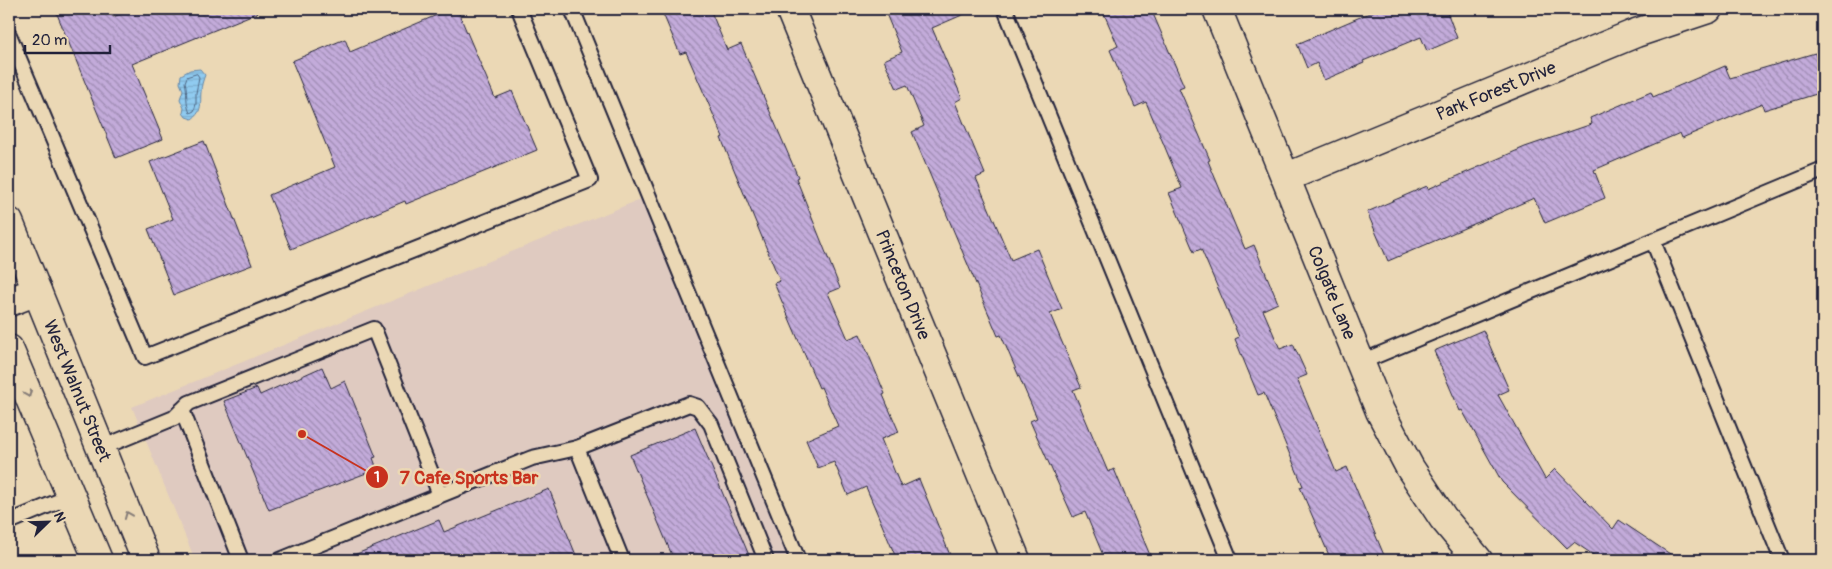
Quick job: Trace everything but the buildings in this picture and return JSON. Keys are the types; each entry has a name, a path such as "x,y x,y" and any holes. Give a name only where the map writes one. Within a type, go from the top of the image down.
{"street":[{"name":"Princeton Drive","path":"790,9 1016,560"},
{"name":"Colgate Lane","path":"1217,9 1287,177 1380,411 1410,468 1442,518 1478,560"},
{"name":"Park Forest Drive","path":"1287,177 1636,32 1708,9"},
{"name":"West Walnut Street","path":"9,222 146,560"},
{"path":"9,302 37,291"},
{"path":"9,349 98,560"}],"lane":[{"path":"9,35 145,357 590,180 519,9"},
{"path":"572,9 798,560"},
{"path":"1005,9 1230,560"},
{"path":"1361,362 1823,170"},
{"path":"1654,241 1782,560"},
{"path":"101,448 174,418 189,403 374,329 440,495"},
{"path":"280,560 532,458 578,448 689,404 698,407 711,424 766,560"},
{"path":"182,410 241,560"},
{"path":"578,448 622,560"},
{"path":"9,522 71,496"}],"shaded area":[{"path":"651,195 805,560 195,560 132,407"}],"water":[{"path":"200,69 205,75 201,88 200,107 196,116 192,119 186,117 183,113 184,108 180,99 183,90 180,83 181,75 190,70"}],"place":[{"name":"7 Cafe Sports Bar","path":"302,434"}]}
